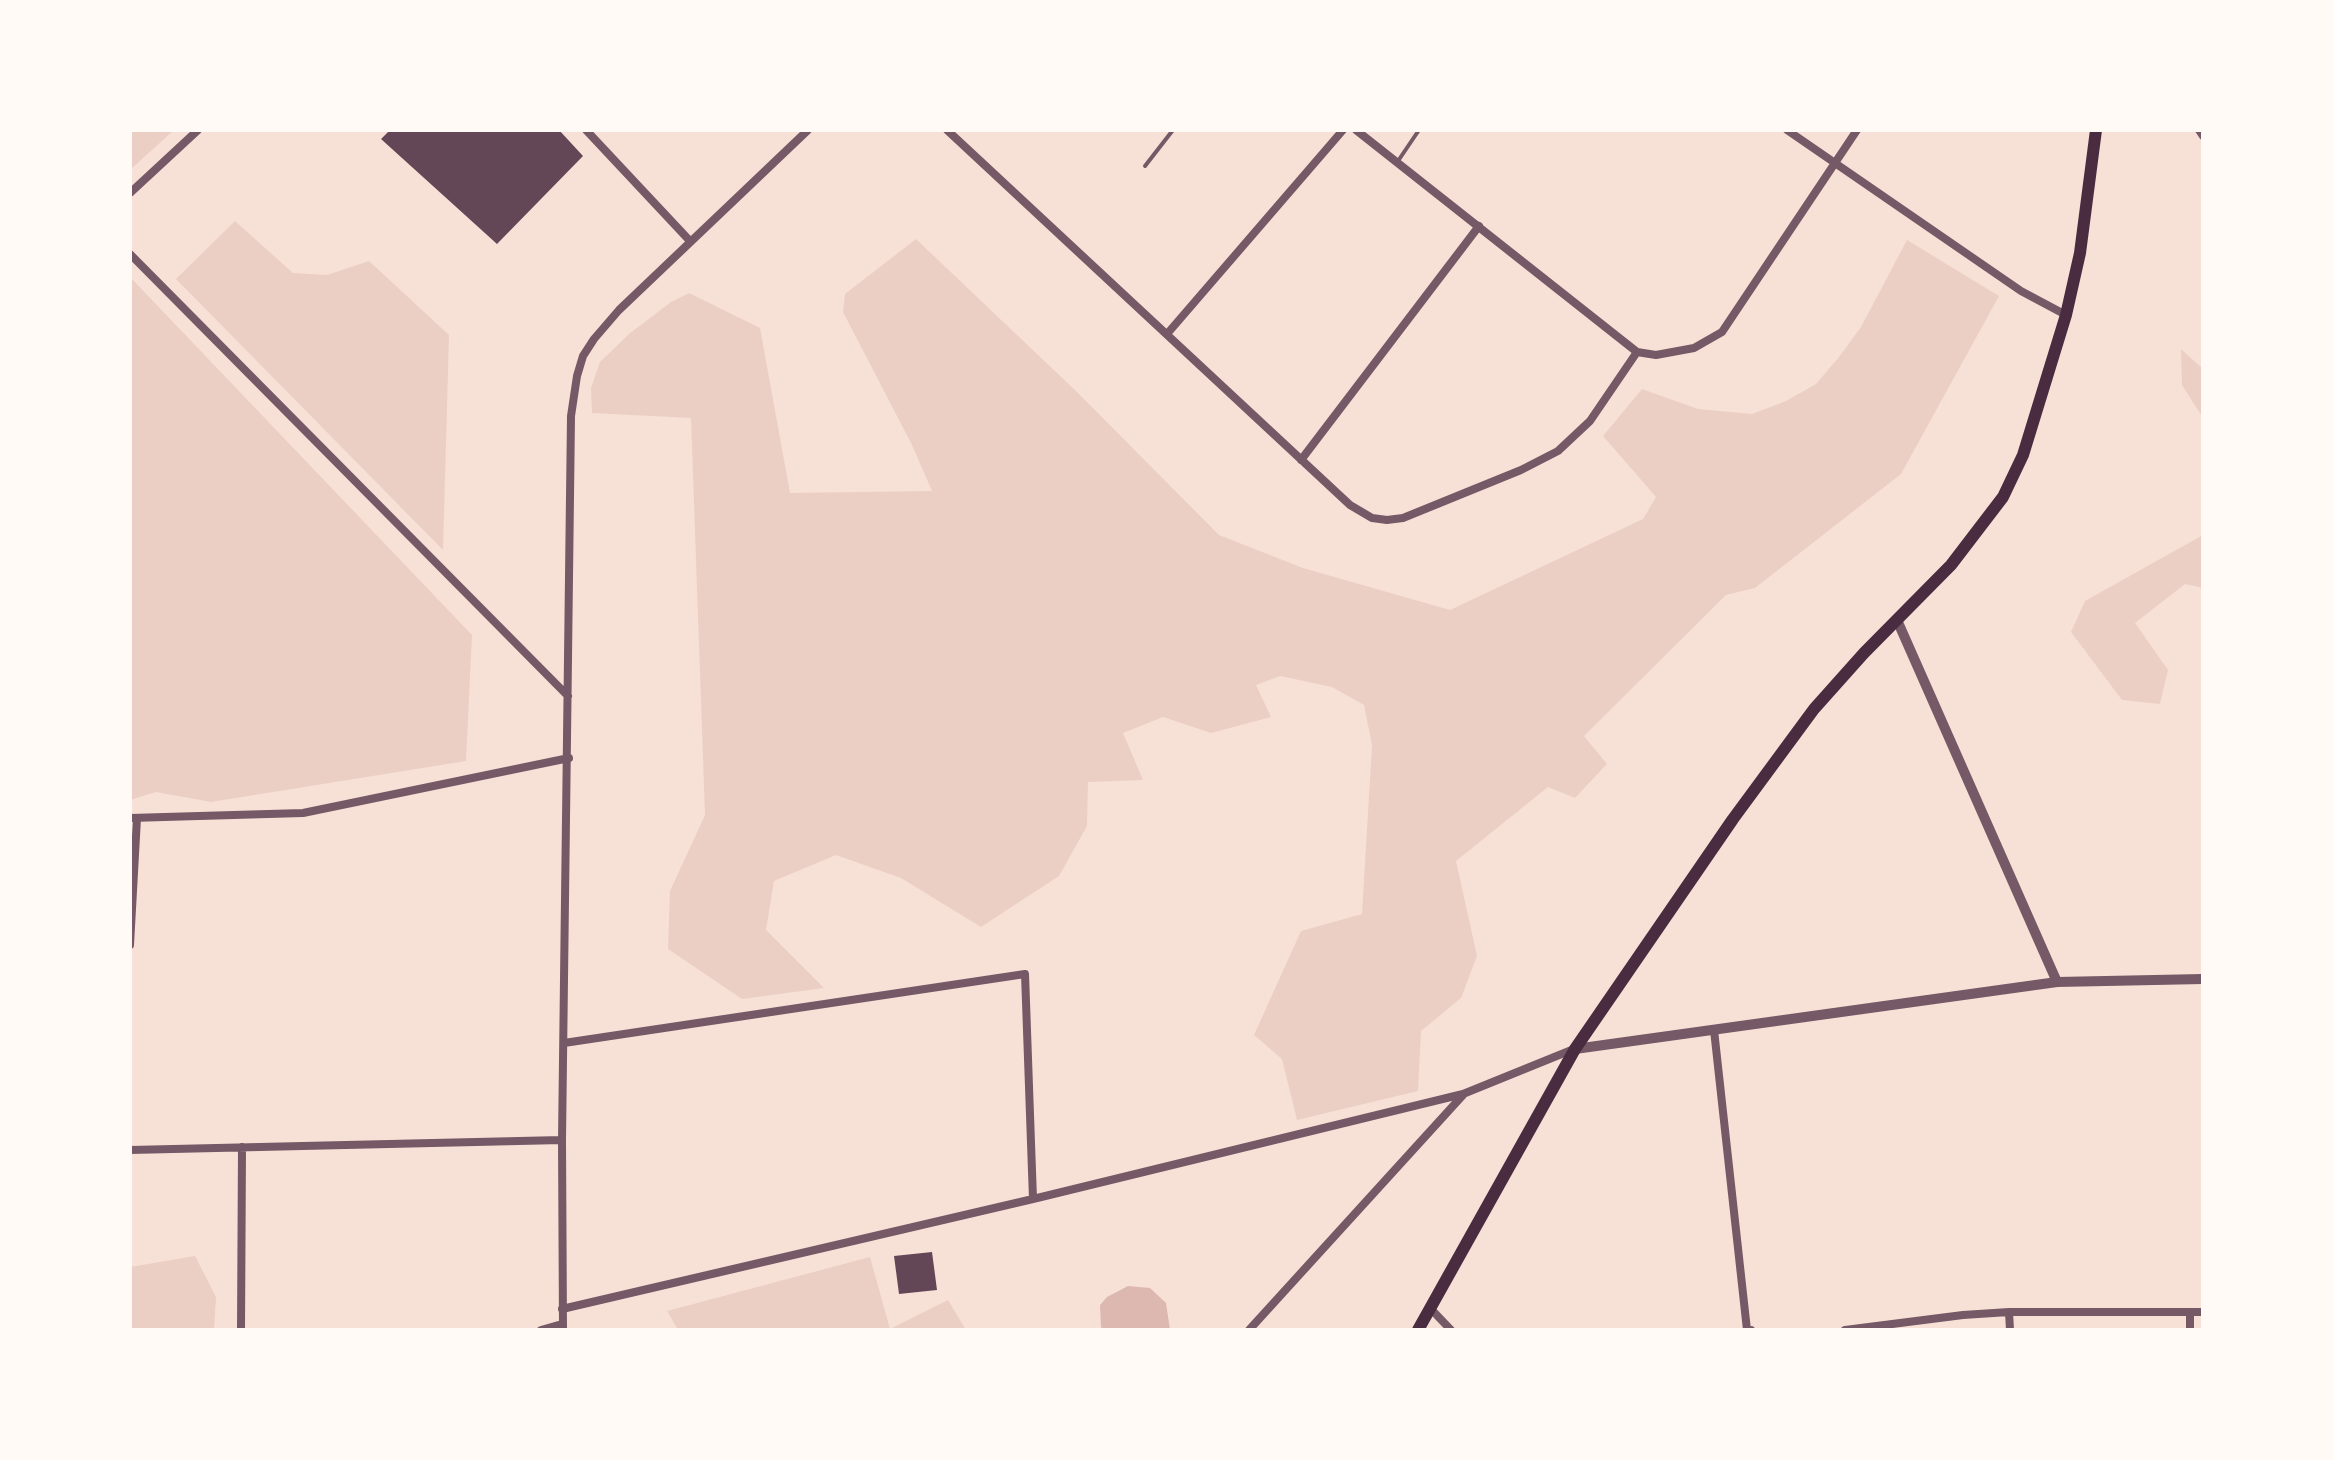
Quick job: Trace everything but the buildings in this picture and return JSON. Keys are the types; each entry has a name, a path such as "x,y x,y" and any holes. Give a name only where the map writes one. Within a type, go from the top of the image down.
{"main road":[{"path":"1418,1330 1575,1049 1798,731 1839,679 1951,565 2003,497 2023,455 2066,315 2080,253 2096,130"}],"street":[{"path":"130,193 198,130"},
{"path":"586,130 690,241"},
{"path":"541,1330 562,1327 571,416 577,376 583,356 619,310 808,130"},
{"path":"947,130 1301,460 1360,512 1372,518 1403,518 1521,470 1558,451 1590,421 1637,352"},
{"path":"1167,334 1343,130"},
{"path":"1356,130 1637,352 1656,355 1677,353 1708,342 1722,332 1857,130"},
{"path":"1787,130 2021,291 2066,315"},
{"path":"2199,130 2203,136"},
{"path":"1301,460 1479,226"},
{"path":"130,254 568,696"},
{"path":"1897,620 2057,982"},
{"path":"130,945 134,818 303,813 569,758"},
{"path":"564,1043 1025,974 1033,1199"},
{"path":"562,1309 1463,1094 1575,1049 2057,982 2203,979"},
{"path":"1714,1030 1747,1330 1751,1330"},
{"path":"1249,1330 1463,1094"},
{"path":"130,1150 562,1140"},
{"path":"241,1330 242,1147"},
{"path":"1430,1308 1451,1330"},
{"path":"2009,1312 2010,1330"},
{"path":"1845,1330 2009,1312 2203,1312"},
{"path":"2190,1313 2190,1330"}],"lane":[{"path":"1145,166 1173,130"},
{"path":"1397,162 1419,130"}],"shaded area":[{"path":"130,130 174,130 130,170"},
{"path":"235,221 293,273 327,275 369,261 449,335 443,550 176,279"},
{"path":"916,239 1077,392 1219,535 1303,568 1450,610 1643,519 1656,497 1603,436 1642,389 1698,409 1752,414 1786,401 1816,384 1839,357 1861,327 1907,240 1999,296 1901,474 1755,588 1726,595 1584,736 1607,764 1575,798 1548,787 1456,861 1477,956 1461,998 1421,1031 1418,1091 1297,1120 1282,1059 1254,1035 1301,931 1362,914 1372,745 1364,705 1332,687 1280,676 1256,685 1271,717 1211,733 1163,717 1123,733 1143,780 1088,782 1087,826 1059,876 981,927 901,878 836,855 774,881 766,930 824,988 742,999 668,949 670,891 705,815 691,418 592,413 591,388 600,362 629,334 671,302 689,293 760,328 790,493 932,491 912,445 843,312 845,294"},
{"path":"130,277 472,635 466,761 211,802 156,792 130,800"},
{"path":"2181,349 2203,369 2203,418 2182,385"},
{"path":"2203,535 2203,588 2185,584 2135,623 2168,670 2160,704 2122,700 2071,632 2085,601"},
{"path":"195,1256 216,1297 214,1330 130,1330 130,1267"},
{"path":"870,1257 890,1329 948,1300 966,1330 678,1330 667,1311"},
{"path":"1128,1286 1150,1288 1166,1303 1170,1330 1104,1330 1101,1327 1100,1305 1107,1297"}]}
